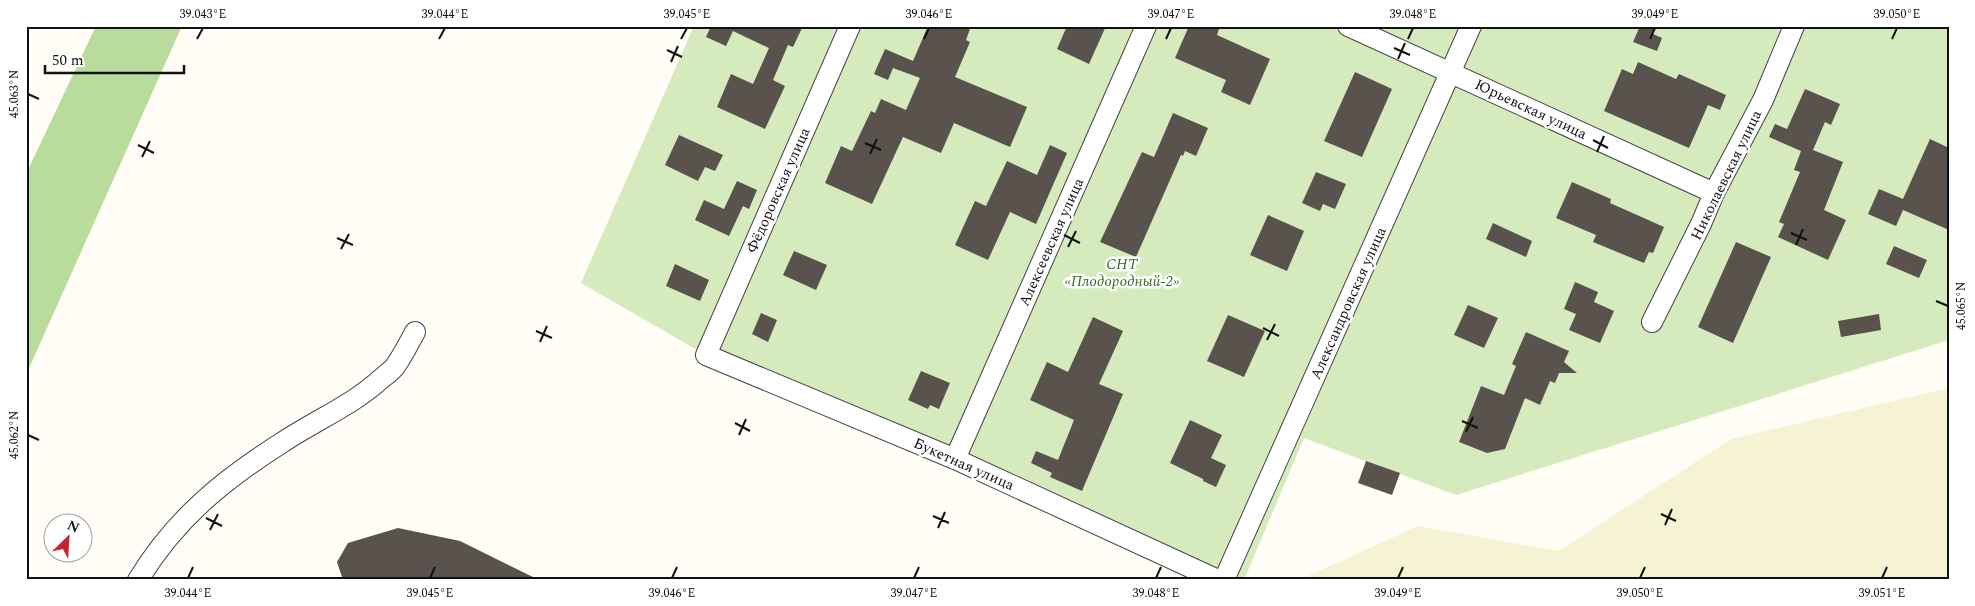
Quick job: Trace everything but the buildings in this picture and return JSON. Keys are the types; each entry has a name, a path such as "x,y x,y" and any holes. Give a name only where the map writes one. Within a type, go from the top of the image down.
{"street":[{"name":"Фёдоровская улица","path":"706,354 850,26"},
{"name":"Алексеевская улица","path":"955,459 1146,26"},
{"name":"Юрьевская улица","path":"1348,26 1714,193"},
{"name":"Александровская улица","path":"1224,580 1471,26"},
{"name":"Николаевская улица","path":"1652,322 1702,224 1714,193 1763,100 1794,26"},
{"path":"138,580 175,528 197,505 238,472 285,441 342,409 369,391 396,366 415,332"},
{"name":"Букетная улица","path":"706,354 955,459 1218,580"}],"shaded area":[{"path":"1949,388 1949,580 1299,580 1418,526 1559,551 1731,439"}],"green space":[{"path":"96,26 182,26 26,375 26,174"},
{"name":"СНТ «Плодородный-2»","path":"694,26 1949,26 1949,340 1456,495 1304,438 1244,580 1204,580 725,366 581,283"}]}
